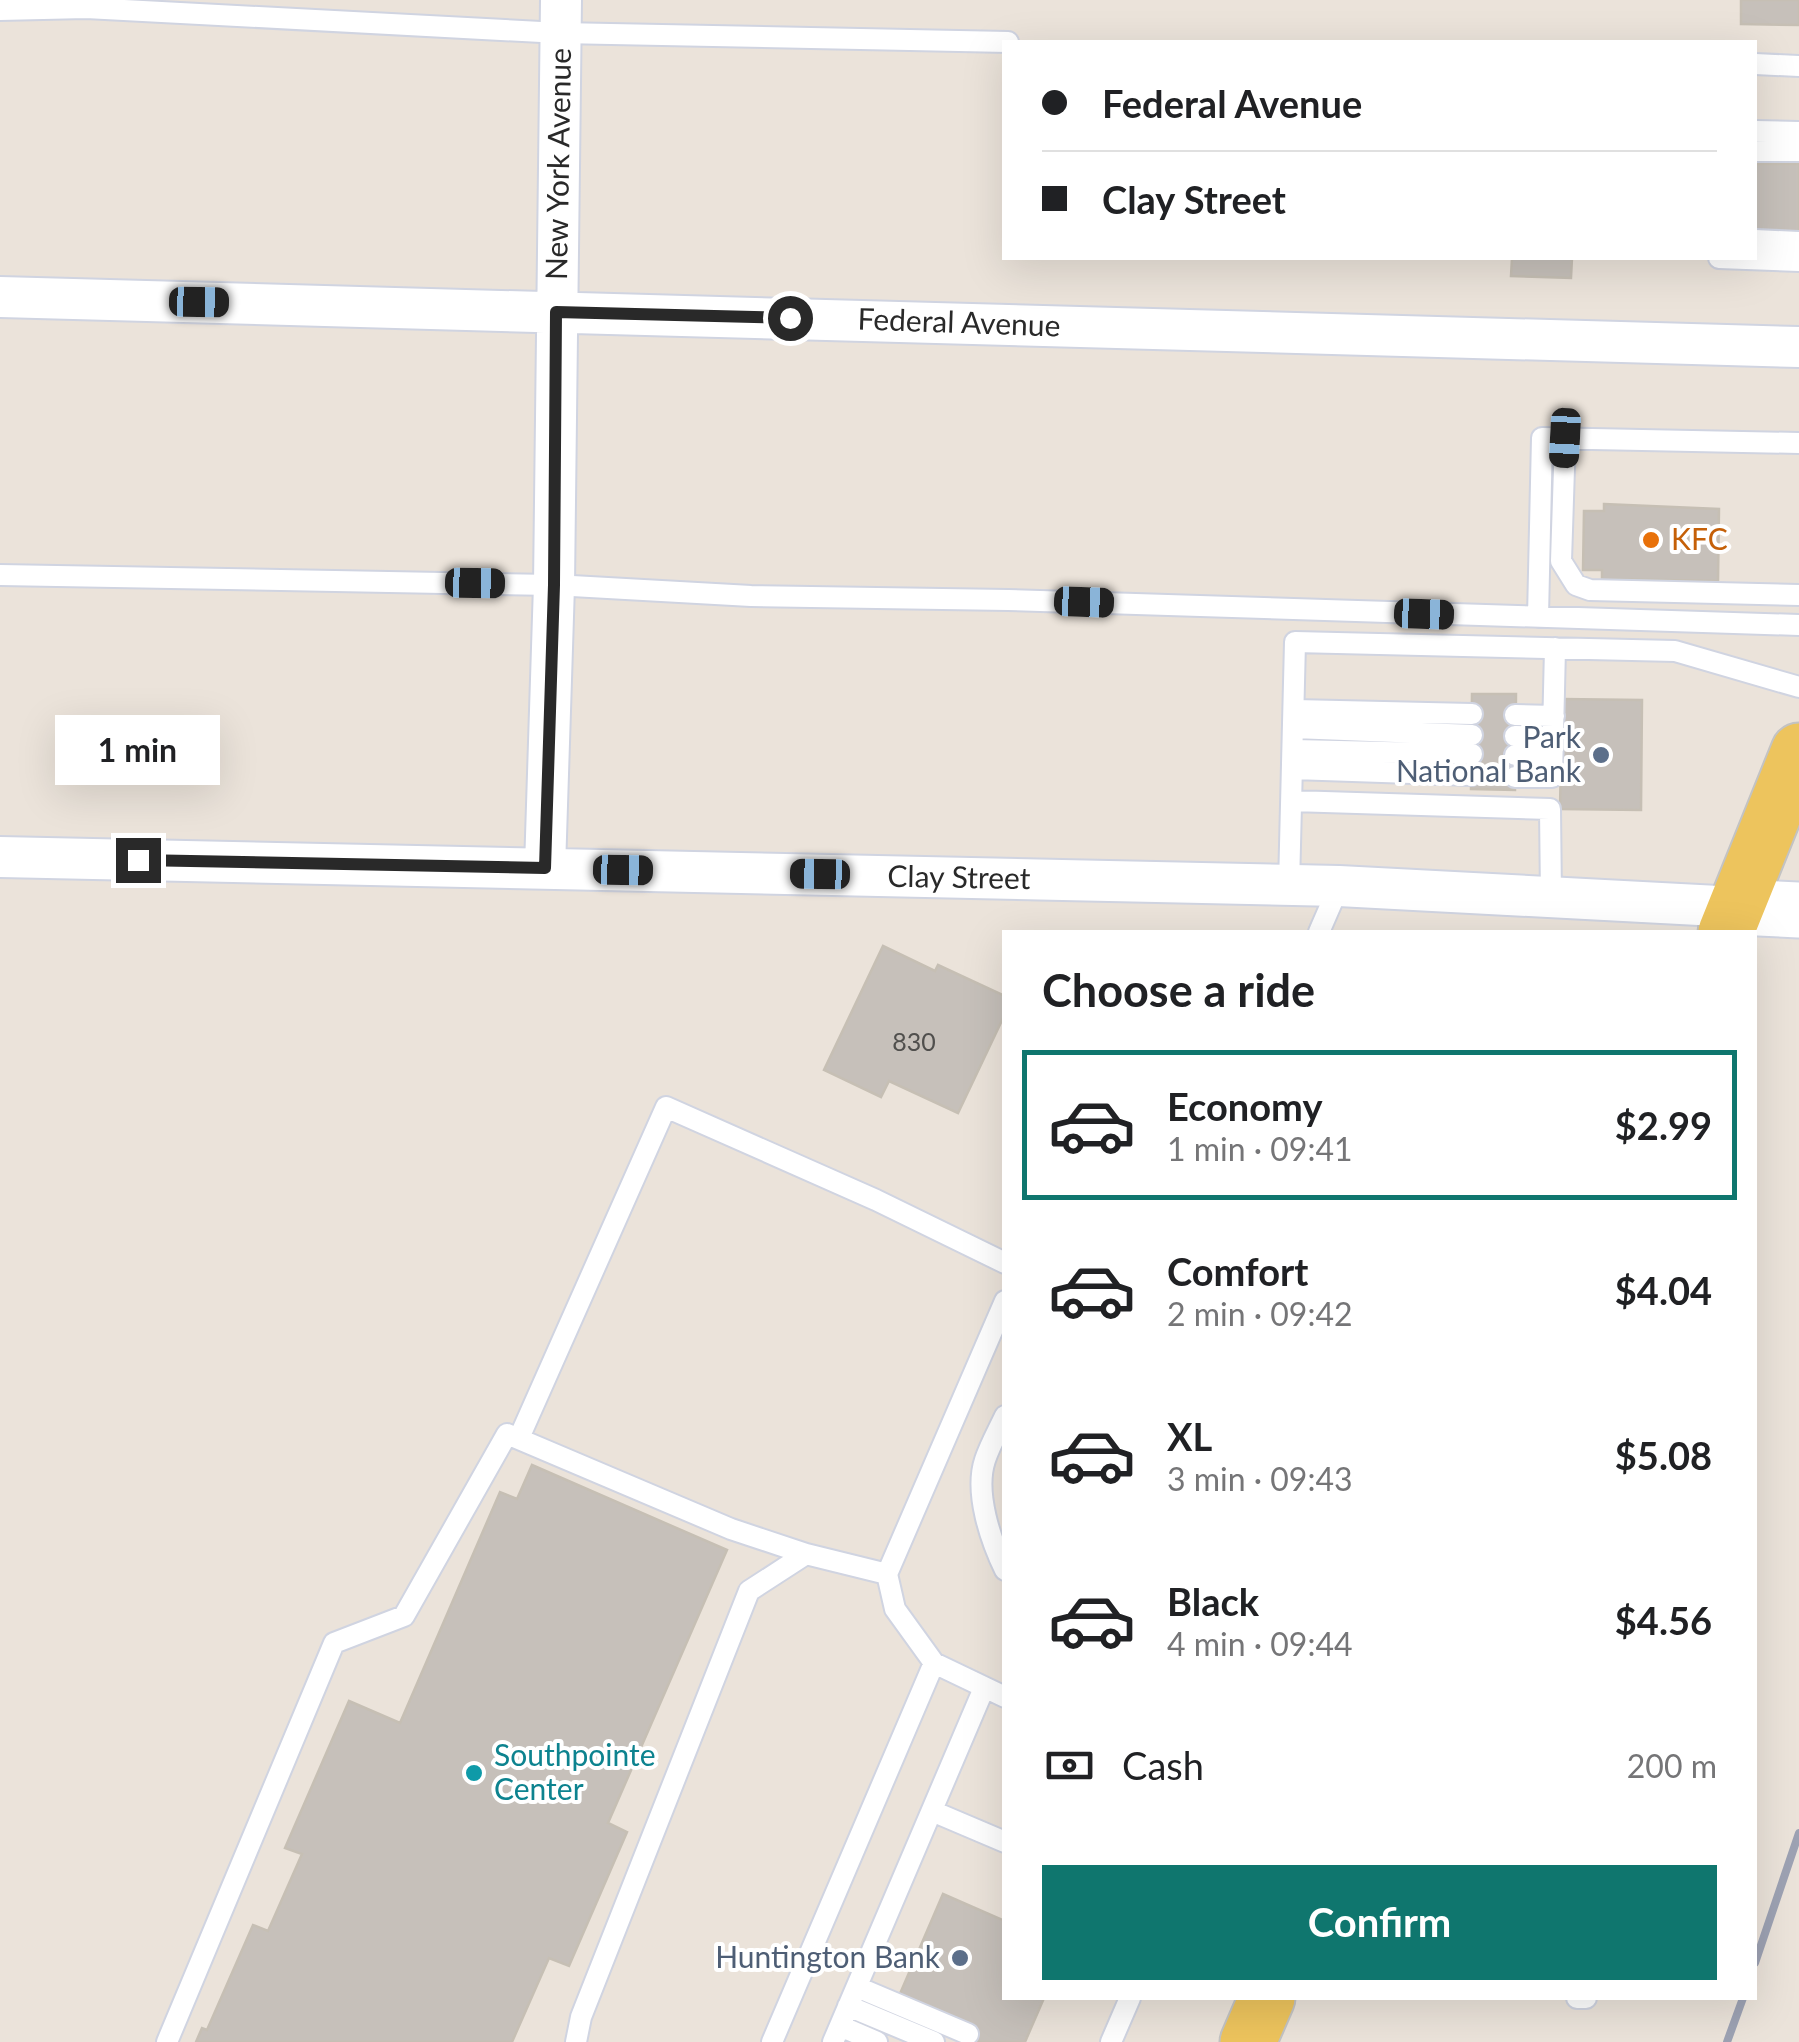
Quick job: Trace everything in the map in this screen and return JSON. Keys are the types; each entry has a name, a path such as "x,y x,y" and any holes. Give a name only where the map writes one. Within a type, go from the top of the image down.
{"main road":[{"path":"1731,920 1799,751"},
{"path":"1731,920 1799,910"},
{"path":"1248,2042 1266,2000"}],"street":[{"name":"New York Avenue","path":"545,868 554,585 561,17"},
{"name":"Federal Avenue","path":"0,297 1799,347"},
{"name":"Clay Street","path":"0,857 1339,886 1551,897 1731,920"}],"lane":[{"path":"0,10 86,8 561,17 1002,42"},
{"path":"1757,64 1799,66"},
{"path":"1757,131 1799,132"},
{"path":"1757,152 1799,152"},
{"path":"1757,240 1799,242"},
{"path":"1757,260 1799,262"},
{"path":"1538,617 1542,438 1799,443"},
{"path":"1565,438 1562,561 1576,586 1590,590 1799,595"},
{"path":"0,574 554,585 750,596 1028,600 1799,625"},
{"path":"1290,886 1295,642 1675,651 1799,687"},
{"path":"1515,776 1552,777 1555,648"},
{"path":"1553,736 1515,735 1553,736"},
{"path":"1294,739 1472,744 1294,739"},
{"path":"1292,802 1550,809 1551,897"},
{"path":"1320,930 1339,886"},
{"path":"520,1438 666,1107 876,1200 1002,1263"},
{"path":"1002,1308 886,1574 895,1610 934,1663 1002,1696"},
{"path":"1002,1423 983,1464 983,1491 1002,1555"},
{"path":"167,2042 334,1642 404,1616 507,1434 732,1529 806,1554 886,1574"},
{"path":"576,2042 581,2016 749,1591 806,1554"},
{"path":"772,2042 934,1663"},
{"path":"844,2015 984,1688"},
{"path":"932,1811 1002,1841"},
{"path":"1110,2042 1129,2000"},
{"path":"844,2015 968,2034"},
{"path":"844,2015 877,2042"},
{"path":"844,2015 934,2042"}],"building":[{"path":"1741,0 1799,0 1799,25 1741,24"},
{"path":"1757,164 1799,164 1799,235 1757,234"},
{"path":"1512,260 1572,260 1571,278 1511,276"},
{"name":"KFC","path":"1604,504 1719,509 1718,581 1602,579 1602,570 1583,570 1584,511 1604,511"},
{"path":"1472,694 1516,694 1515,790 1471,789"},
{"name":"Park National Bank","path":"1562,699 1642,700 1641,810 1560,809"},
{"path":"883,946 935,971 938,965 1002,995 1002,1020 958,1113 889,1081 881,1097 824,1070"},
{"name":"Southpointe Center","path":"532,1465 727,1550 608,1823 627,1832 569,1966 549,1958 512,2042 196,2042 202,2028 207,2030 253,1925 268,1931 302,1854 285,1848 349,1701 400,1723 500,1492 517,1499"},
{"name":"Huntington Bank","path":"943,1894 1002,1920 1002,2000 1043,2000 1025,2042 964,2042 899,1996"}],"railway":[{"path":"1757,1957 1799,1833"},
{"path":"1727,2042 1742,2000"}],"place":[{"name":"KFC","path":"1651,540"},
{"name":"Park National Bank","path":"1601,755"},
{"name":"Southpointe Center","path":"474,1773"},
{"name":"Huntington Bank","path":"960,1958"}],"route":[{"path":"138,860 545,868 554,585 556,312 790,318"}]}
